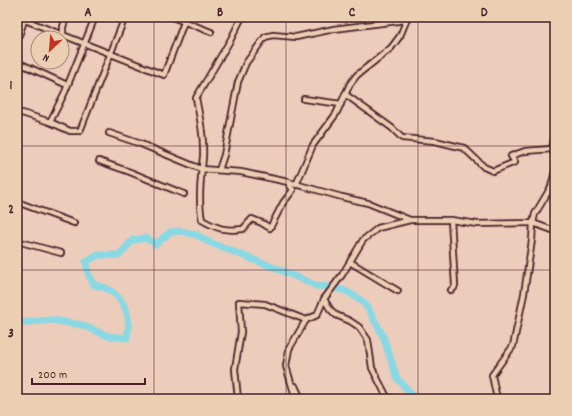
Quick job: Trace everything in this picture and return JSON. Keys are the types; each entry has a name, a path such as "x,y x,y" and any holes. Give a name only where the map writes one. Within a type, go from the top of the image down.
{"street":[{"path":"63,30 66,17"},
{"path":"50,122 85,44 95,17"},
{"path":"17,114 22,113 50,122 70,131 80,131 125,17"},
{"path":"172,17 185,19 211,32"},
{"path":"242,17 231,39 196,98 202,124 202,220 213,226 228,231 243,229 252,219 262,222 270,228 293,190 288,182"},
{"path":"17,41 25,18 52,30"},
{"path":"219,170 224,155 239,78 246,63 265,37 273,35 296,37 334,29 382,24 408,18"},
{"path":"296,185 312,145 332,120 354,79 391,48 400,36 408,18"},
{"path":"70,38 164,74 185,19"},
{"path":"17,62 67,85"},
{"path":"345,94 392,128 402,138 435,141 464,148 484,167 493,171 515,162 511,156 525,151 552,149"},
{"path":"304,99 341,104"},
{"path":"110,133 201,169 241,172 288,182 368,203 410,220"},
{"path":"555,133 552,149 555,156"},
{"path":"98,161 184,194"},
{"path":"497,399 492,375 513,346 524,294 535,214 551,187 555,171"},
{"path":"17,202 74,223"},
{"path":"295,399 286,366 290,349 306,320 316,315 324,299 350,262 363,240 374,230 383,226 410,220 451,220 477,224 533,223 555,231"},
{"path":"451,220 455,285 451,290"},
{"path":"17,241 61,253"},
{"path":"350,262 398,291"},
{"path":"324,299 336,315 359,327 368,340 372,368 388,399"},
{"path":"238,399 235,369 242,332 239,302 265,304 306,320"},
{"path":"286,366 301,399"}],"waterway":[{"path":"17,323 52,320 82,325 108,336 127,338 129,325 128,317 123,304 119,298 108,289 94,285 88,273 86,262 98,255 119,255 133,240 146,238 156,244 170,232 181,231 197,235 211,243 317,286 333,287 348,292 362,301 369,310 383,336 397,378 416,399"}]}
